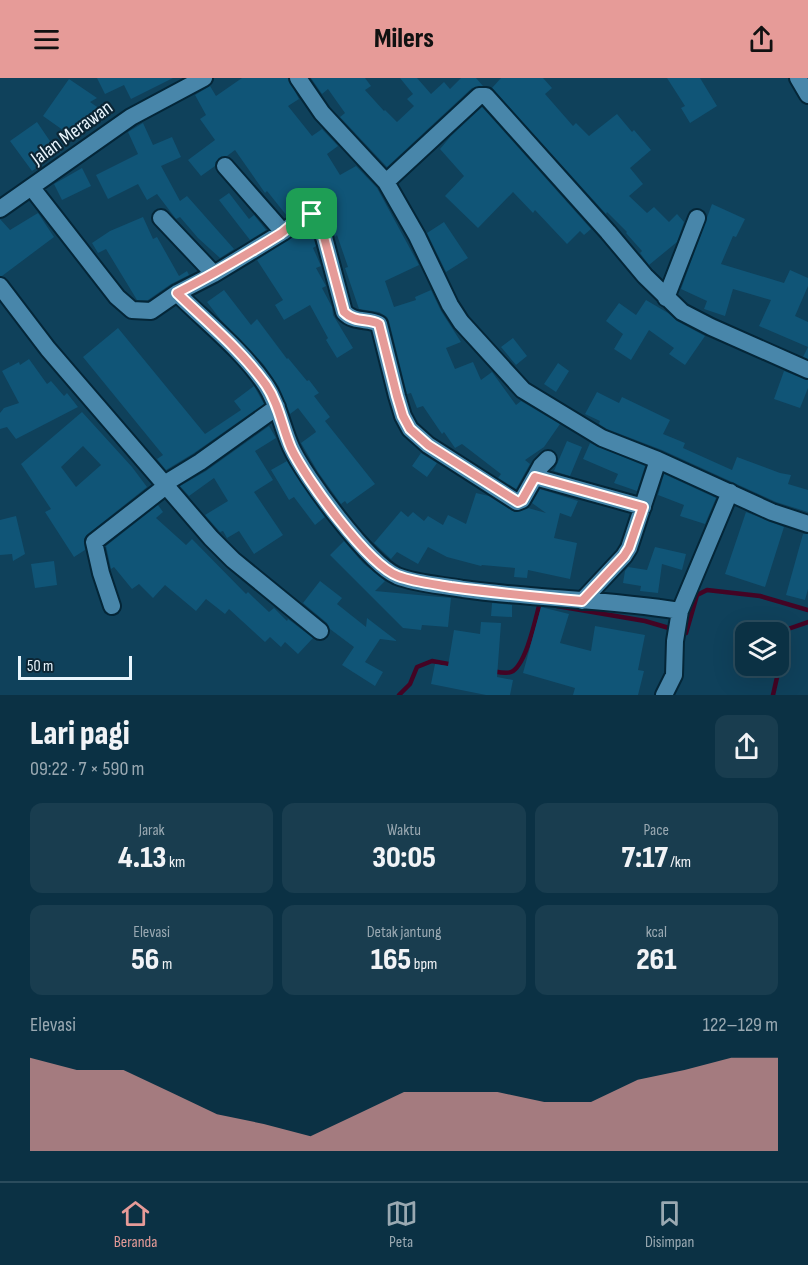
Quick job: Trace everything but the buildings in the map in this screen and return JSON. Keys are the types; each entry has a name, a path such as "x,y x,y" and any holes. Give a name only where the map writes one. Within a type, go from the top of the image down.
{"street":[{"name":"Jalan Merawan","path":"0,209 131,117 204,78"},
{"path":"298,78 322,113 386,182 417,236 450,305 461,322 523,390 602,438 658,460 772,512 808,524"},
{"path":"798,78 808,95"},
{"path":"386,182 479,96 486,96 666,298 682,312 808,370"},
{"path":"225,166 283,232"},
{"path":"32,188 126,306 137,311 151,311 177,293 214,274 283,232 306,215 314,214 318,217 344,312 355,320 379,324 403,416 416,436 518,502 522,500 541,466 549,459"},
{"path":"161,218 214,274"},
{"path":"666,298 697,218"},
{"path":"0,286 48,349 181,505 233,560 320,631"},
{"path":"177,293 257,374 270,392 301,467 339,518 381,567 397,576 477,591 679,613"},
{"path":"112,606 94,542 165,485 277,407"},
{"path":"582,601 629,548 658,460"},
{"path":"535,477 643,507"},
{"path":"664,695 674,675 679,613 730,492"}],"waterway":[{"path":"557,606 645,621 686,633 697,595 707,590 760,596 808,610"},
{"path":"492,671 509,673 521,661 530,640 540,602"},
{"path":"773,695 788,629 808,622"},
{"path":"399,695 410,684 417,667 432,661 454,665"}],"route":[{"path":"312,214 317,215 320,222 344,312 355,320 379,324 403,416 416,436 518,502 522,500 535,477 643,507 624,556 582,601 477,591 434,584 397,576 381,567 339,518 301,467 284,430 273,398 262,380 177,293 214,274 283,232 306,215 312,214"}]}
